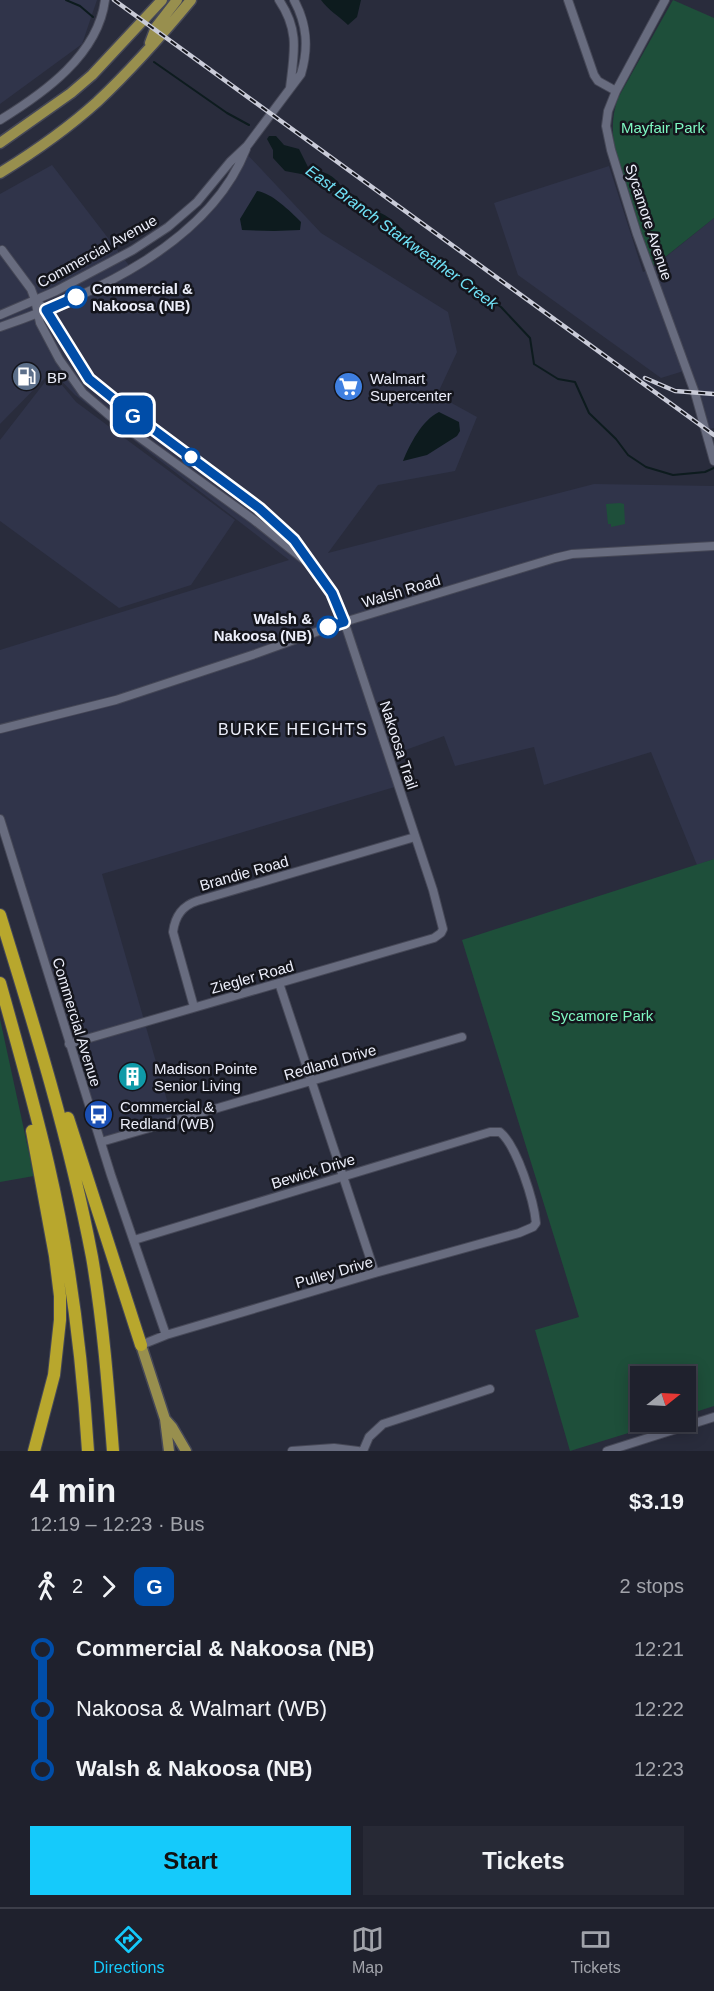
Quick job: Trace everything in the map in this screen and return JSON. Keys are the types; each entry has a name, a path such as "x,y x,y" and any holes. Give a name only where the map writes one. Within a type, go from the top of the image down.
{"highway":[{"path":"0,915 62,1121 92,1257 105,1346 112,1451"},
{"path":"0,983 48,1163 61,1226 77,1323 88,1451"},
{"path":"5,1001 36,1149 60,1296 60,1320 54,1375 34,1451"},
{"path":"31,1015 66,1109 141,1345"}],"main road":[{"path":"0,143 36,119 85,81 123,44 162,0"},
{"path":"148,49 156,27 177,0"},
{"path":"0,173 58,134 96,103 191,0"},
{"path":"179,14 200,0"},
{"path":"141,1345 165,1419 169,1451"},
{"path":"165,1419 172,1426 186,1451"}],"street":[{"path":"0,120 42,91 77,59 97,28 105,0"},
{"path":"279,0 289,16 295,40 290,88"},
{"name":"Commercial Avenue","path":"0,315 134,250 162,231 197,202 230,162 247,146 301,74 306,47 303,21 294,0"},
{"path":"568,0 594,75 598,81 616,91"},
{"name":"Sycamore Avenue","path":"665,0 616,91 608,111 606,126 611,150 637,234 695,393 714,461"},
{"name":"Commercial Avenue","path":"0,327 37,315 77,297 131,268 185,232 209,210 222,194 231,181 247,146"},
{"name":"Nakoosa Trail","path":"2,250 28,284 35,300 37,315 59,359 76,385 94,403 268,531 315,570"},
{"name":"Nakoosa Trail","path":"35,300 46,310 89,379 265,514 294,540 332,593 344,622 442,921 441,933"},
{"name":"Walsh Road","path":"0,729 116,700 344,622 572,554 714,546"},
{"name":"Commercial Avenue","path":"0,819 69,1044 166,1335"},
{"name":"Brandie Road","path":"194,1007 173,932 175,920 186,905 415,837"},
{"name":"Ziegler Road","path":"69,1044 434,938 441,933"},
{"path":"279,983 375,1273"},
{"name":"Redland Drive","path":"101,1142 462,1037"},
{"name":"Bewick Drive","path":"134,1240 490,1131 501,1132 511,1145 520,1165 535,1217 535,1225"},
{"name":"Pulley Drive","path":"141,1345 166,1335 375,1273 519,1233 535,1225"},
{"path":"363,1451 369,1437 382,1424 490,1389"},
{"path":"607,1451 714,1417"},
{"path":"292,1451 316,1448 358,1451"}],"shaded area":[{"path":"0,0 97,0 82,44 0,104"},
{"path":"321,0 361,0 357,17 348,25"},
{"path":"269,136 276,136 284,145 299,149 308,167 332,177 346,192 357,196 365,207 382,213 406,232 397,233 336,193 319,179 285,171 273,158 273,150 267,139"},
{"path":"245,152 321,233 448,312 457,352 437,395 477,417 455,471 378,485 328,553 594,484 714,486 714,859 697,865 651,752 544,785 534,747 455,766 444,736 389,756 398,786 102,874 173,1121 101,1142 0,819 0,650 289,560 75,395 52,371 0,424 0,194 52,165 131,268 198,221"},
{"path":"609,166 643,272 651,269 714,218 714,428 710,429 690,369 661,378 518,275 494,203"},
{"path":"257,191 269,195 286,208 301,222 300,230 242,230 240,219"},
{"path":"52,373 76,402 235,520 191,585 119,608 0,521 0,440"},
{"path":"439,412 459,422 460,431 457,436 427,455 403,461 422,427"}],"green space":[{"name":"Mayfair Park","path":"673,0 714,18 714,218 650,269 616,155 613,120 618,98"},
{"path":"606,504 624,504 625,524 611,527 611,524 608,524"},
{"name":"Sycamore Park","path":"714,859 714,1406 696,1412 696,1366 630,1366 632,1432 570,1451 535,1330 579,1317 462,940"},
{"path":"0,1019 34,1176 0,1182"}],"waterway":[{"name":"East Branch Starkweather Creek","path":"66,0 80,6 93,17"},
{"name":"East Branch Starkweather Creek","path":"154,62 227,113 249,125"},
{"name":"East Branch Starkweather Creek","path":"374,217 390,227"},
{"name":"East Branch Starkweather Creek","path":"397,232 449,273 501,307 530,338 534,364 558,379 575,382 589,413 616,439 628,455 646,467 673,475 705,472 714,468"}],"railway":[{"path":"114,0 714,435"},
{"path":"645,378 675,391 714,394"}],"bus line":[{"name":"G","path":"76,297 46,310 57,325 84,374 126,409 259,508 294,540 304,551 338,604 344,622 328,627"}],"place":[{"name":"Commercial & Nakoosa (NB)","path":"76,297"},
{"name":"BP","path":"26,377"},
{"name":"Walmart Supercenter","path":"349,387"},
{"name":"Walsh & Nakoosa (NB)","path":"328,627"},
{"name":"Madison Pointe Senior Living","path":"133,1077"},
{"name":"Commercial & Redland (WB)","path":"99,1115"}],"district":[{"name":"BURKE HEIGHTS","path":"293,729"}]}
